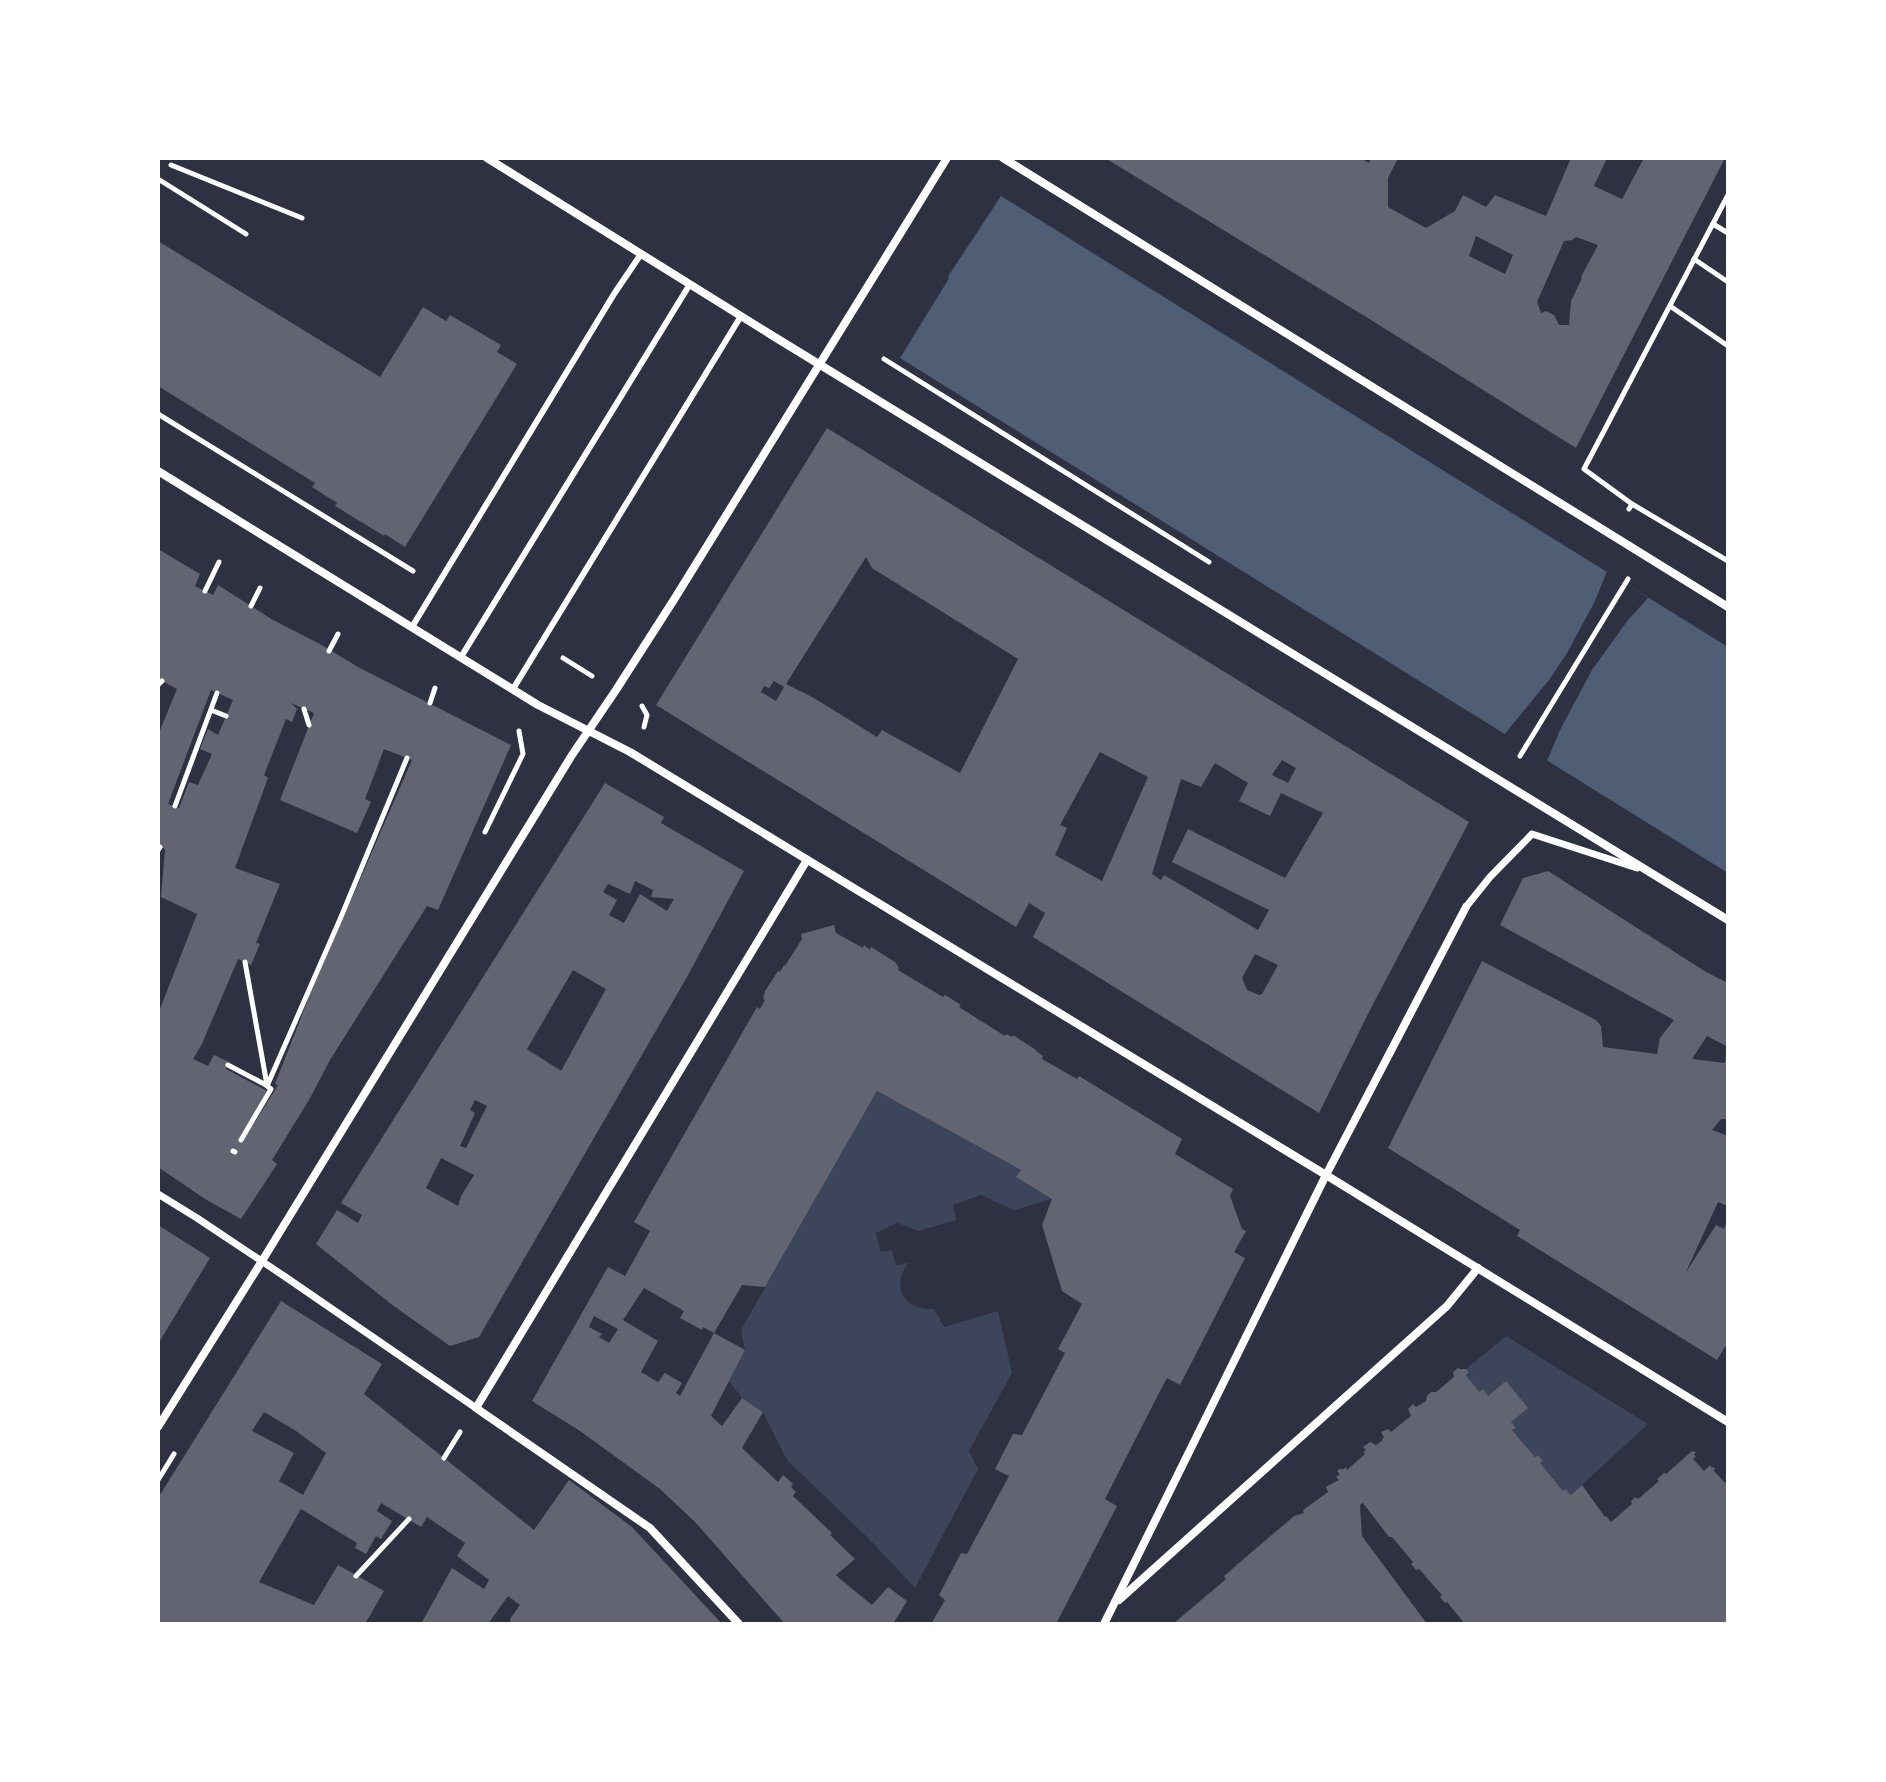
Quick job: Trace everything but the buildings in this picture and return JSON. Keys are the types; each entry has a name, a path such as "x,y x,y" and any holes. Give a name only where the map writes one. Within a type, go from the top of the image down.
{"street":[{"path":"487,158 1728,920"},
{"path":"158,1427 947,158"},
{"path":"1003,158 1728,607"},
{"path":"158,471 513,689 630,752 1727,1418"},
{"path":"1104,1624 1326,1175 1466,907 1532,834 1649,871"},
{"path":"476,1408 807,860"},
{"path":"158,1194 262,1261 650,1528 739,1624"},
{"path":"1116,1603 1447,1306 1478,1268"}],"lane":[{"path":"412,627 641,254"},
{"path":"461,657 690,284"},
{"path":"513,689 741,316"}],"path":[{"path":"171,165 302,218"},
{"path":"158,179 246,234"},
{"path":"1632,504 1584,469 1728,195"},
{"path":"1713,224 1728,233"},
{"path":"1694,259 1728,282"},
{"path":"1670,306 1728,346"},
{"path":"884,359 1220,569"},
{"path":"158,414 437,586"},
{"path":"205,591 219,562"},
{"path":"1522,752 1627,582"},
{"path":"251,606 260,588"},
{"path":"329,651 338,634"},
{"path":"540,645 566,660"},
{"path":"430,703 435,688"},
{"path":"175,806 175,795 201,742 217,693"},
{"path":"304,709 309,725"},
{"path":"211,710 226,716"},
{"path":"241,1140 271,1088 407,758"},
{"path":"245,962 271,1088"},
{"path":"228,1065 271,1088"},
{"path":"356,1576 409,1519"}],"shaded area":[{"path":"1001,196 1728,647 1728,873 900,358"},
{"path":"877,1091 1021,1170 1017,1177 1052,1199 1014,1210 981,1195 953,1205 956,1220 919,1231 898,1223 876,1233 881,1252 892,1250 896,1265 908,1263 900,1281 903,1296 915,1306 934,1309 944,1327 998,1311 1012,1373 969,1451 978,1469 915,1588 787,1460 763,1412 742,1398 729,1381 745,1350 741,1330"},
{"path":"1506,1336 1648,1424 1571,1495 1563,1491 1540,1463 1542,1461 1538,1455 1535,1457 1512,1430 1515,1428 1511,1422 1506,1382 1488,1396 1483,1389 1479,1392 1466,1375 1469,1372 1466,1369"}],"pier":[{"path":"1607,571 1648,598 1592,670 1547,761 1504,735 1567,653"}]}
